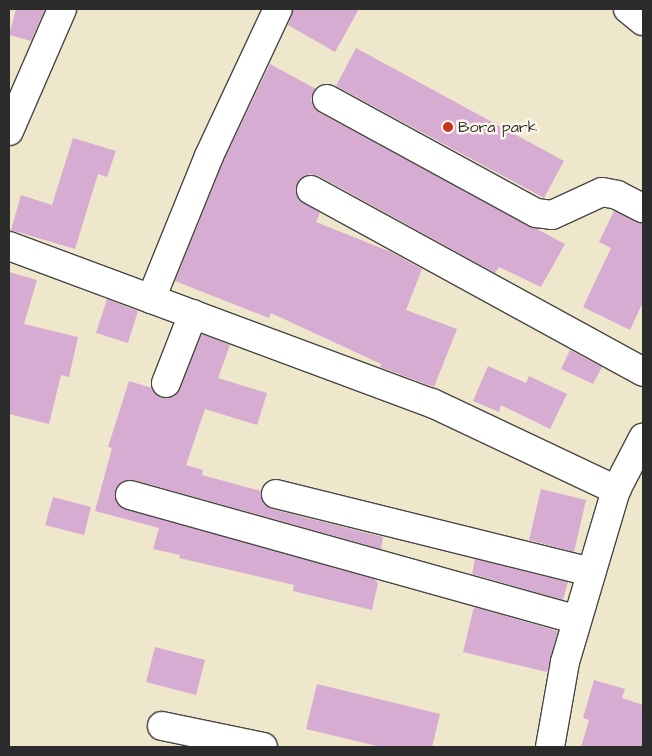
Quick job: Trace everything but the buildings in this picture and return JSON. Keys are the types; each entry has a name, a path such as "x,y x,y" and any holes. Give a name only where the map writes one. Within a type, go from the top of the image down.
{"street":[{"path":"9,131 62,9"},
{"path":"151,299 209,156 278,9"},
{"path":"628,9 643,21"},
{"path":"327,99 536,213 552,215 602,192 617,195 643,208"},
{"path":"310,190 643,372"},
{"path":"9,246 432,403 616,490"},
{"path":"166,383 193,314"},
{"path":"550,747 565,662 591,572 616,490 643,438"},
{"path":"276,494 591,572"},
{"path":"130,495 577,620"},
{"path":"162,726 263,747"}],"place":[{"name":"Bora park","path":"448,127"}]}
